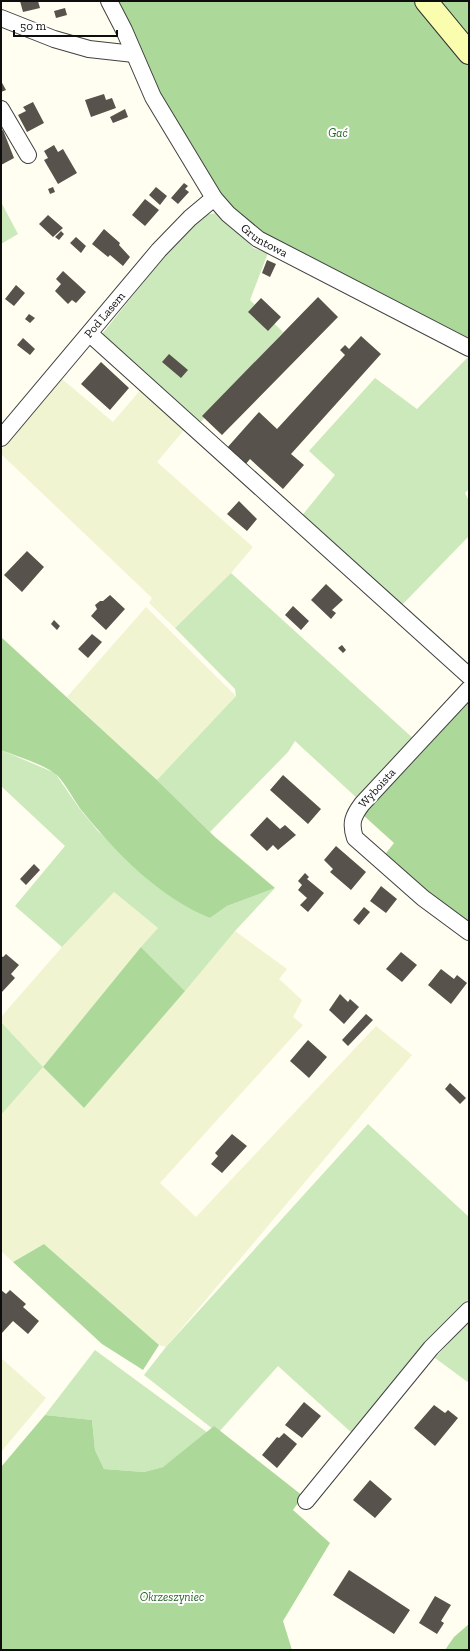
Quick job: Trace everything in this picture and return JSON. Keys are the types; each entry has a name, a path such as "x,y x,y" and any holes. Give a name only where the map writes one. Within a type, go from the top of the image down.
{"main road":[{"path":"426,1 469,53"}],"street":[{"name":"Gruntowa","path":"108,1 124,30 152,97 214,198 228,214 258,239 469,348"},
{"path":"1,18 54,39 89,49 134,54"},
{"path":"1,109 28,155"},
{"name":"Pod Lasem","path":"1,438 90,334 159,250 190,218 214,198"},
{"path":"90,334 469,676"},
{"name":"Wyboista","path":"469,689 362,804 352,819 352,830 355,838 423,898 469,932"},
{"path":"306,1501 431,1348 469,1310"}],"green space":[{"name":"Gać","path":"111,1 469,1 469,350 210,203"},
{"path":"1,202 18,234 1,244"},
{"path":"222,212 253,248 268,253 250,300 283,332 198,425 125,360 102,334 176,242 204,215"},
{"path":"469,356 469,489 465,493 469,501 469,536 399,608 300,518 335,475 309,451 375,378 417,409"},
{"path":"62,379 113,422 143,387 185,429 157,462 253,547 231,573 175,628 149,603 152,598 1,454 1,450"},
{"path":"231,573 415,740 358,799 295,741 288,752 210,832 157,780 236,696 235,689 175,628"},
{"path":"146,607 236,696 157,780 67,697"},
{"path":"1,637 157,780 215,837 275,888 227,906 210,918 191,909 156,886 140,873 110,843 76,803 58,776 43,766 1,750"},
{"path":"469,694 469,927 383,857 394,843 363,815"},
{"path":"1,750 55,773 79,808 98,831 154,884 210,918 227,906 275,888 235,931 185,991 141,947 158,928 114,892 62,947 15,906 65,846 1,786"},
{"path":"114,892 158,928 43,1067 1,1022 1,1017 62,947"},
{"path":"235,931 287,969 279,979 302,1000 293,1017 303,1025 160,1183 196,1217 376,1026 412,1055 166,1347 159,1345 44,1244 13,1262 1,1251 1,1115 43,1067 84,1108"},
{"path":"141,947 185,991 84,1108 43,1067"},
{"path":"1,1022 43,1067 1,1115"},
{"path":"368,1124 469,1217 469,1299 442,1328 353,1434 278,1366 218,1433 144,1375 166,1347"},
{"path":"44,1244 159,1345 143,1370 102,1344 13,1262"},
{"path":"469,1320 469,1383 435,1358"},
{"path":"95,1350 208,1433 163,1467 144,1472 104,1469 95,1450 92,1420 45,1415"},
{"path":"1,1358 46,1398 1,1452"},
{"name":"Okrzeszyniec","path":"45,1415 92,1420 95,1450 104,1469 144,1472 163,1467 214,1426 303,1496 293,1510 330,1543 283,1621 292,1650 1,1650 1,1467"},
{"path":"469,1624 469,1650 445,1650 454,1637"}],"building":[{"path":"20,1 38,1 40,8 23,12"},
{"path":"65,8 67,15 56,18 54,11"},
{"path":"1,81 6,90 1,92"},
{"path":"104,94 106,100 112,98 116,108 91,117 85,100"},
{"path":"33,102 44,123 27,132 18,115 26,111 23,107"},
{"path":"125,109 128,117 113,123 110,117"},
{"path":"3,130 14,158 1,165 1,131"},
{"path":"54,145 58,152 63,149 77,173 58,184 44,160 48,158 44,151"},
{"path":"184,183 188,186 185,189 189,192 178,204 171,198"},
{"path":"53,187 55,192 50,194 48,189"},
{"path":"156,187 167,196 160,205 149,195"},
{"path":"145,199 159,210 145,226 132,215"},
{"path":"48,215 63,228 53,237 39,224"},
{"path":"104,229 120,243 119,245 130,257 123,266 110,255 108,257 92,244"},
{"path":"61,231 64,234 59,240 55,237"},
{"path":"76,237 86,246 81,253 70,243"},
{"path":"267,260 276,264 270,277 262,273"},
{"path":"63,271 86,292 76,303 72,300 68,304 55,291 61,284 56,279"},
{"path":"16,285 25,293 14,306 5,299"},
{"path":"318,297 338,317 222,435 202,416"},
{"path":"261,298 281,317 268,331 248,312"},
{"path":"29,314 35,318 30,323 25,319"},
{"path":"361,336 381,354 291,454 304,465 283,489 250,459 245,465 226,449 259,412 277,429 345,355 340,350 345,345 349,349"},
{"path":"23,338 35,349 30,355 17,345"},
{"path":"169,354 188,370 181,378 162,362"},
{"path":"101,362 129,388 110,410 81,384"},
{"path":"239,501 257,519 247,531 227,514"},
{"path":"27,551 44,567 22,592 4,575"},
{"path":"326,584 343,600 332,610 336,613 331,619 311,600"},
{"path":"110,595 125,609 106,630 91,616 97,609 95,605"},
{"path":"293,606 309,621 301,630 285,615"},
{"path":"54,620 60,626 57,630 51,624"},
{"path":"92,634 102,642 88,658 78,649"},
{"path":"342,645 346,650 343,653 338,648"},
{"path":"283,775 321,809 308,824 270,790"},
{"path":"267,817 280,829 285,825 296,835 278,850 273,845 267,851 250,835"},
{"path":"336,846 366,872 351,890 330,872 333,869 324,860"},
{"path":"34,864 40,870 26,885 20,879"},
{"path":"305,873 309,877 307,879 324,893 308,912 300,905 307,898 298,890 302,885 298,881"},
{"path":"381,886 397,899 386,913 370,901"},
{"path":"364,907 370,912 359,925 353,920"},
{"path":"401,952 417,965 402,982 386,969"},
{"path":"6,954 19,965 11,974 15,978 1,993 1,956 3,957"},
{"path":"441,969 454,979 457,975 467,983 451,1004 428,985"},
{"path":"340,994 348,1002 350,999 359,1007 344,1024 329,1010"},
{"path":"366,1014 373,1020 348,1046 342,1040"},
{"path":"308,1040 327,1057 309,1078 290,1061"},
{"path":"450,1083 466,1098 460,1104 445,1089"},
{"path":"232,1134 247,1146 222,1173 211,1164 218,1156 215,1153"},
{"path":"1,1290 6,1294 10,1290 26,1304 23,1307 39,1321 28,1334 13,1321 1,1334"},
{"path":"304,1402 321,1416 302,1438 285,1425"},
{"path":"434,1405 445,1413 448,1410 458,1418 435,1446 414,1428"},
{"path":"284,1433 297,1444 277,1468 262,1455 277,1437 279,1438"},
{"path":"370,1480 392,1499 375,1518 353,1500"},
{"path":"349,1570 410,1610 394,1634 333,1595"},
{"path":"435,1596 451,1605 441,1621 444,1623 437,1634 419,1623"}]}
